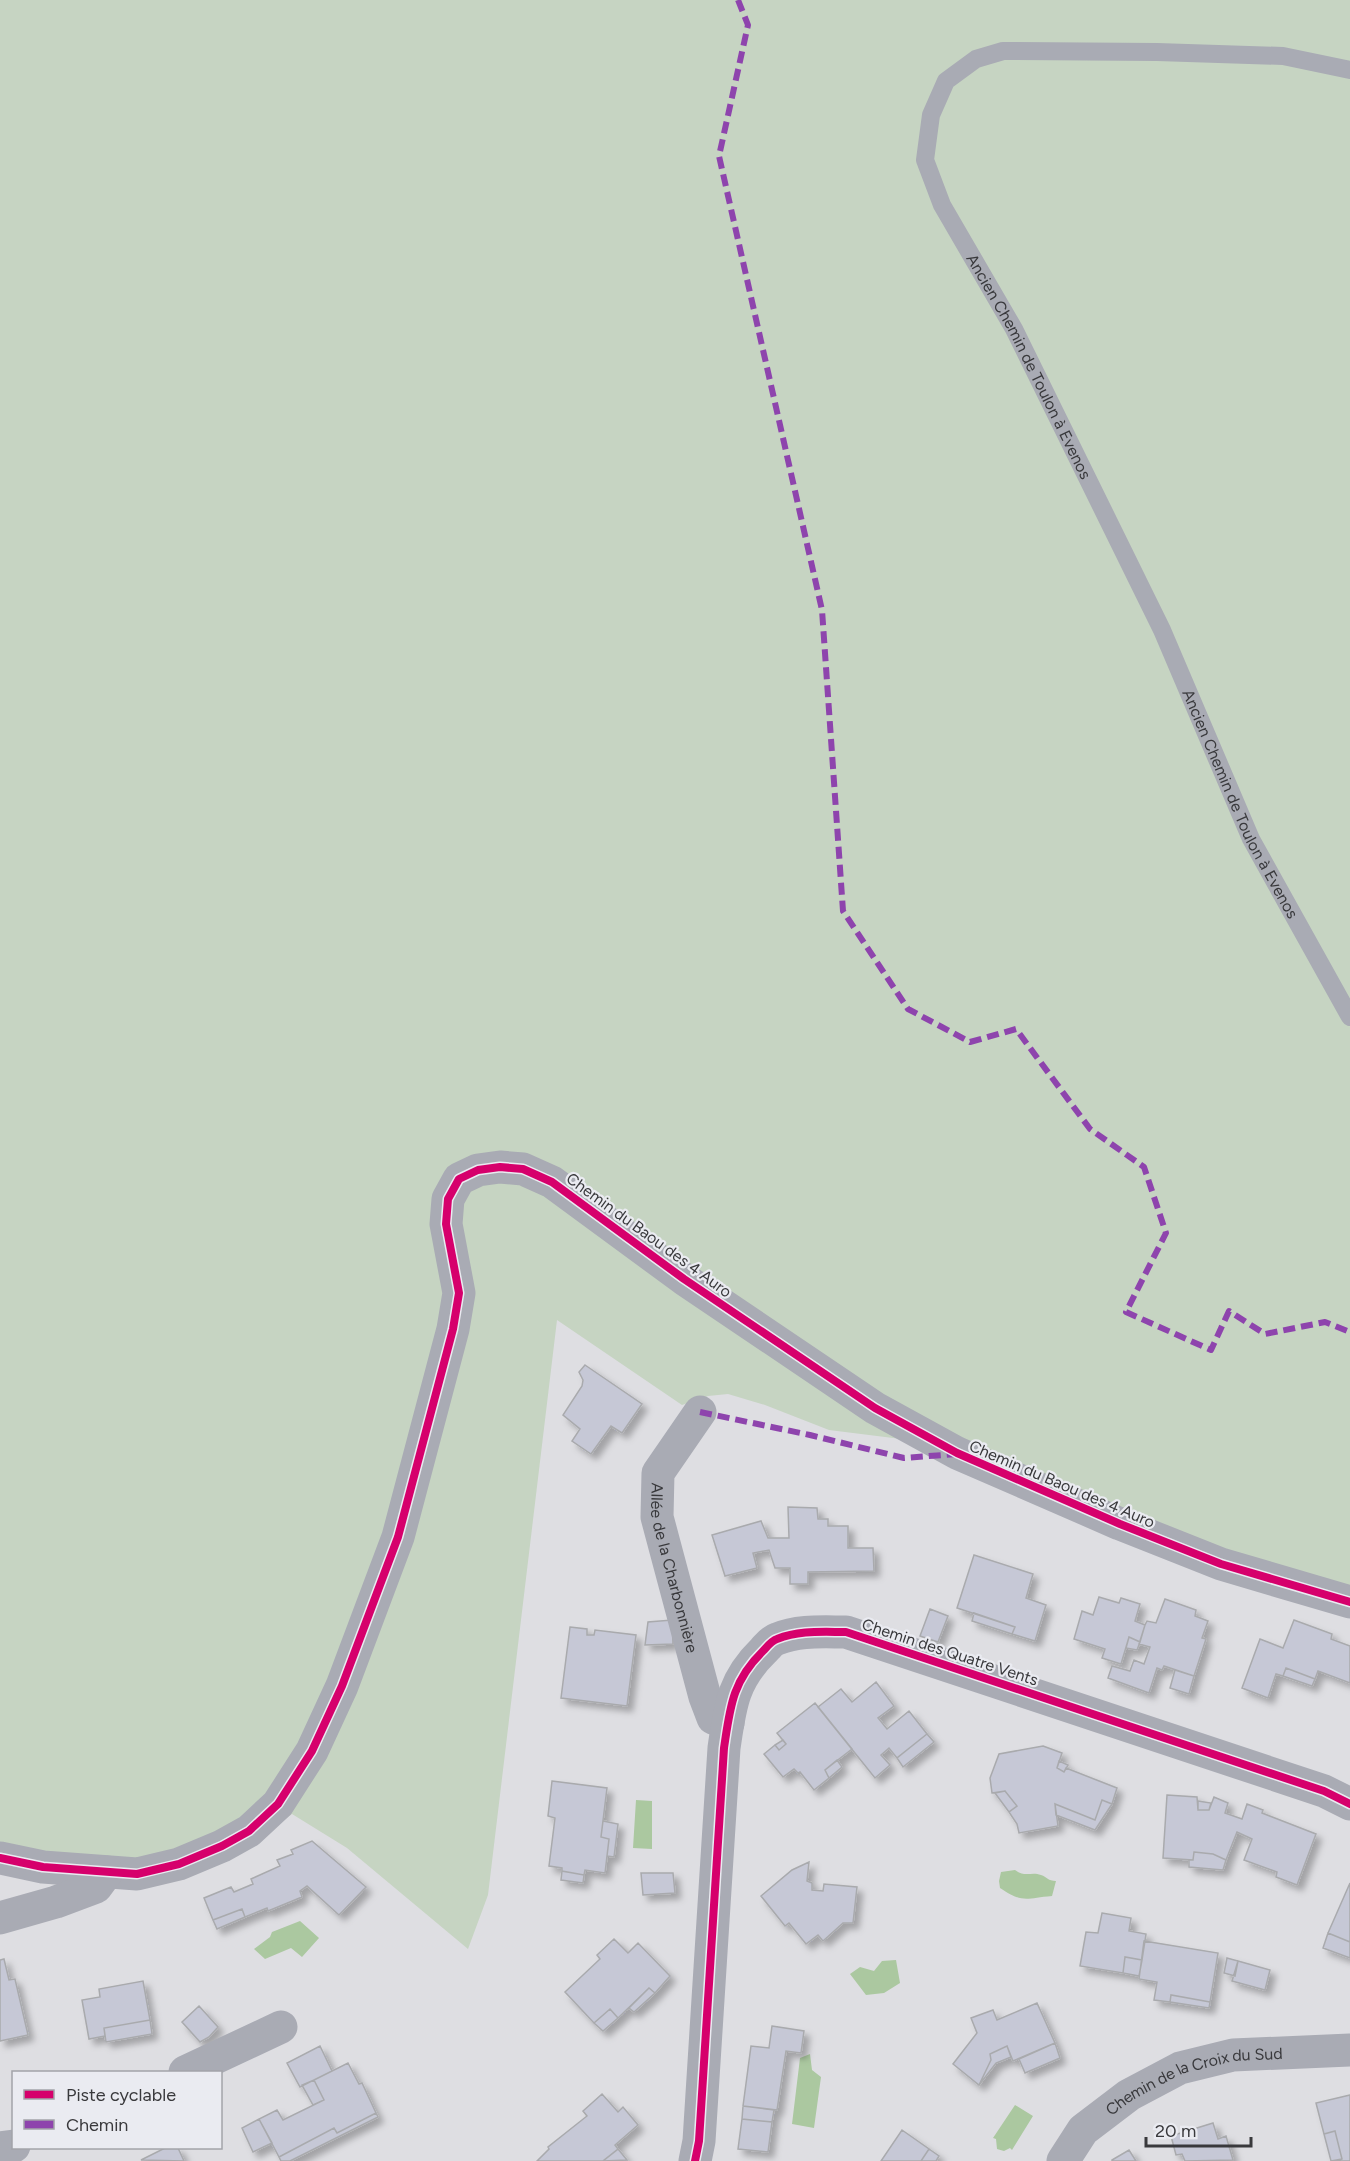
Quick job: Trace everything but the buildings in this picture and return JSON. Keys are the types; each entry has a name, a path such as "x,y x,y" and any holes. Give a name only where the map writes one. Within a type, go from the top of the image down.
{"street":[{"name":"Chemin du Baou des 4 Auro","path":"0,1858 43,1867 137,1874 179,1864 222,1846 249,1831 278,1804 312,1751 342,1686 398,1537 453,1329 457,1302 457,1284 446,1224 448,1199 459,1179 478,1170 500,1167 523,1169 552,1182 684,1279 875,1408 957,1454 1120,1524 1221,1564 1350,1602"},
{"name":"Allée de la Charbonnière","path":"700,1412 658,1473 657,1517 705,1697 713,1718 728,1723"},
{"name":"Chemin des Quatre Vents","path":"695,2161 699,2141 724,1749 732,1696 750,1664 774,1640 806,1632 846,1632 1324,1791 1350,1804"},
{"path":"0,1918 56,1902 96,1887 107,1872"},
{"path":"189,2071 281,2027"},
{"name":"Chemin de la Croix du Sud","path":"1063,2161 1083,2130 1129,2094 1180,2068 1233,2055 1350,2050"}],"lane":[{"name":"Ancien Chemin de Toulon à Evenos","path":"1350,70 1283,56 1003,51 976,59 946,81 931,115 926,160 942,205 1014,329 1162,630 1251,839 1350,1017"}],"shaded area":[{"path":"0,0 1350,0 1350,1610 909,1440 829,1430 765,1405 728,1394 708,1396 682,1405 557,1320 488,1895 468,1949 347,1848 292,1814 243,1849 0,1871"},
{"path":"636,1800 652,1801 652,1849 633,1848"},
{"path":"1015,1870 1022,1874 1037,1874 1056,1881 1052,1896 1020,1898 1000,1888 1001,1872"},
{"path":"300,1921 319,1938 302,1957 291,1948 265,1959 254,1949 270,1937 272,1932"},
{"path":"896,1960 900,1983 884,1993 866,1995 850,1974 860,1967 874,1971 882,1961"},
{"path":"810,2054 812,2070 821,2077 814,2128 792,2124 800,2058"},
{"path":"1015,2105 1033,2116 1012,2150 1010,2148 1004,2151 997,2149 996,2139 993,2138"}],"marked path":[{"path":"738,0 748,25 719,156 822,610 843,911 908,1009 970,1042 1016,1029 1090,1129 1144,1167 1166,1233 1126,1312 1211,1350 1229,1311 1265,1334 1325,1322 1350,1332"},
{"path":"700,1412 904,1458 956,1454"}],"cycle path":[{"path":"0,1858 43,1867 137,1874 179,1864 222,1846 249,1831 278,1804 312,1751 342,1686 398,1537 453,1329 459,1293 446,1224 448,1199 459,1179 478,1170 500,1167 523,1169 552,1182 684,1279 875,1408 957,1453 1120,1524 1221,1564 1350,1602"},
{"path":"695,2161 699,2141 726,1734 734,1696 739,1684 753,1662 775,1640 802,1633 846,1632 1324,1791 1350,1804"}]}
